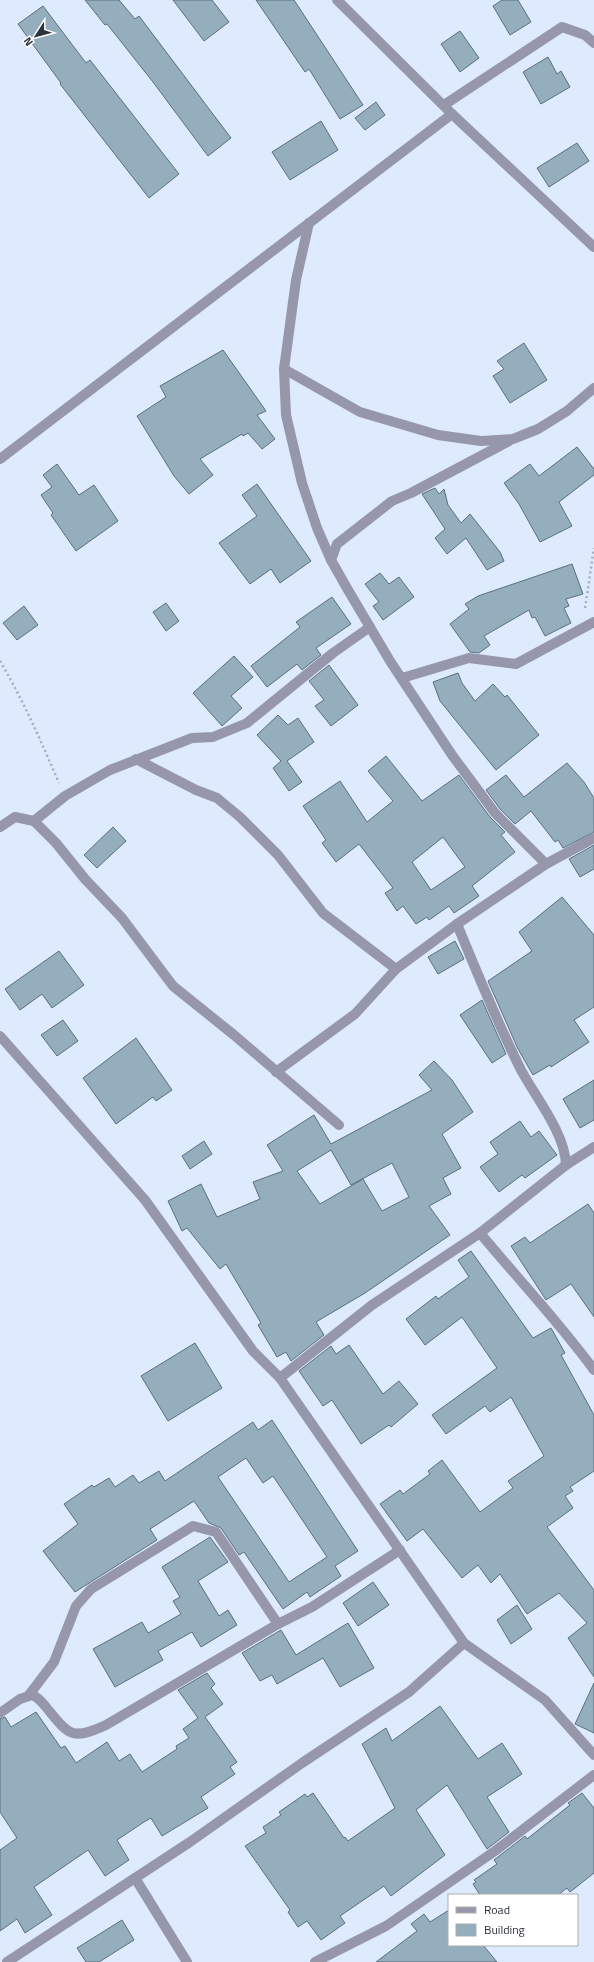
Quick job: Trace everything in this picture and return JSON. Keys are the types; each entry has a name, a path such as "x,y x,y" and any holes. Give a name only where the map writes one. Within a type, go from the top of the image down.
{"street":[{"path":"337,0 452,114 594,247"},
{"path":"444,105 562,27 585,35 594,43"},
{"path":"0,459 452,114"},
{"path":"308,223 296,280 284,369 286,415 302,483 317,528 331,560 370,627 452,755 495,812 546,864"},
{"path":"284,369 360,412 438,435 481,442 513,439"},
{"path":"331,560 337,544 392,501 412,493 513,439 538,429 567,411 594,388"},
{"path":"402,678 469,658 516,664 556,644 594,622"},
{"path":"34,821 65,796 110,770 192,738 213,737 247,723 333,653 370,627"},
{"path":"136,759 196,790 217,798 240,817 278,855 323,913 396,969"},
{"path":"0,827 15,817 34,821 56,843 85,879 122,918 173,986 234,1035 339,1126"},
{"path":"276,1072 332,1033 355,1014 396,969 457,924 546,864 594,838"},
{"path":"457,924 496,1017 521,1070 553,1126 566,1153 566,1165"},
{"path":"0,1036 145,1200 253,1352 280,1378 464,1643 545,1700 594,1755"},
{"path":"280,1378 372,1305 480,1233 566,1165 594,1147"},
{"path":"480,1233 517,1278 570,1336 594,1370"},
{"path":"0,1713 20,1699 29,1695 54,1662 76,1606 91,1589 193,1526 216,1532 278,1624"},
{"path":"29,1695 39,1699 69,1732 80,1734 90,1732 106,1725 278,1624 312,1607 400,1550"},
{"path":"7,1962 190,1842 302,1763 409,1692 464,1643"},
{"path":"315,1962 386,1926 495,1850 594,1775"},
{"path":"135,1878 187,1962"}],"path":[{"path":"580,630 586,606 594,548"},
{"path":"0,661 17,689 65,796"}],"building":[{"path":"85,0 119,0 135,19 139,16 231,138 208,156 153,82 107,24 105,25"},
{"path":"173,0 212,0 229,22 204,41"},
{"path":"256,0 294,0 363,105 340,119 309,69 305,72"},
{"path":"502,0 518,0 531,22 510,35 493,6"},
{"path":"43,6 86,63 90,60 179,174 149,198 60,84 61,83 18,24"},
{"path":"460,31 479,58 460,72 441,44"},
{"path":"548,57 557,74 561,71 570,87 541,104 523,72"},
{"path":"376,102 385,115 365,130 355,118"},
{"path":"321,121 338,150 290,180 272,152"},
{"path":"577,143 589,161 549,187 537,168"},
{"path":"524,343 547,380 510,403 493,376 504,369 497,361"},
{"path":"223,350 266,411 257,415 275,439 262,449 248,433 243,436 242,434 200,459 213,475 189,494 174,476 137,416 166,397 160,386"},
{"path":"577,447 594,469 594,475 559,502 572,526 540,542 519,504 504,483 530,464 539,476"},
{"path":"57,464 79,495 94,485 118,521 76,551 51,515 53,513 41,495 52,487 43,475"},
{"path":"257,484 311,561 280,583 271,569 250,584 219,543 257,516 242,495"},
{"path":"435,488 439,494 444,489 448,505 461,523 470,514 500,552 504,561 487,570 466,538 447,554 435,538 445,529 422,494"},
{"path":"572,564 583,594 566,599 569,606 564,608 571,623 545,636 535,617 532,618 529,610 484,636 490,645 479,653 470,652 450,624 469,609 465,604 478,596"},
{"path":"380,573 389,584 399,577 414,597 383,620 373,606 379,602 365,584"},
{"path":"332,597 351,624 316,648 321,655 302,670 297,664 267,687 251,666 300,627 296,622"},
{"path":"166,603 179,621 166,631 153,612"},
{"path":"24,606 38,625 17,640 3,623"},
{"path":"234,656 253,677 231,696 242,708 222,726 193,693"},
{"path":"329,665 358,705 331,726 315,706 324,700 309,681"},
{"path":"458,673 462,683 475,701 493,684 505,697 507,695 539,735 496,770 440,701 433,682"},
{"path":"278,715 288,725 298,718 314,742 287,761 302,782 289,791 273,768 281,761 257,735"},
{"path":"386,756 422,801 459,775 490,817 505,832 501,835 515,852 472,886 479,896 454,913 449,906 429,920 427,917 416,924 403,906 397,911 385,893 393,888 359,844 336,862 322,843 326,840 303,806 340,781 367,822 393,801 368,771","holes":["443,837 465,867 431,890 412,862"]},
{"path":"567,763 584,782 594,798 594,832 563,848 558,840 555,842 531,811 515,824 500,809 486,790 506,775 524,797"},
{"path":"113,827 126,841 97,868 84,855"},
{"path":"594,845 594,869 580,877 569,859"},
{"path":"562,897 594,935 594,1007 574,1020 589,1042 551,1067 550,1065 533,1075 518,1049 488,981 532,951 519,932"},
{"path":"455,941 464,959 438,974 428,957"},
{"path":"59,951 84,985 52,1008 42,994 20,1010 5,989"},
{"path":"482,1000 506,1054 492,1063 460,1015"},
{"path":"63,1020 78,1041 57,1056 41,1035"},
{"path":"136,1038 172,1090 156,1101 153,1097 116,1124 83,1078"},
{"path":"434,1061 452,1080 473,1112 442,1134 461,1168 443,1178 451,1194 429,1206 450,1235 365,1293 316,1322 324,1335 291,1361 286,1352 277,1357 258,1325 261,1323 226,1264 220,1269 187,1228 182,1231 168,1201 201,1184 217,1217 260,1199 253,1182 283,1171 267,1145 314,1115 331,1144 432,1090 419,1075","holes":["331,1150 351,1185 392,1163 409,1197 382,1211 363,1179 320,1204 297,1171"]},
{"path":"594,1080 594,1120 580,1128 563,1099"},
{"path":"520,1121 531,1137 539,1131 557,1155 525,1178 522,1175 499,1192 480,1167 498,1154 490,1142"},
{"path":"204,1141 212,1154 190,1169 182,1156"},
{"path":"588,1204 594,1213 594,1317 571,1284 546,1300 511,1246 525,1237 530,1243"},
{"path":"471,1251 533,1338 551,1328 565,1353 561,1355 594,1415 594,1471 570,1487 573,1491 565,1496 573,1508 547,1527 594,1590 594,1677 568,1638 587,1623 559,1593 527,1614 500,1574 491,1583 478,1565 462,1578 423,1529 407,1541 380,1504 400,1490 403,1494 430,1474 428,1471 442,1460 480,1512 513,1488 508,1481 544,1456 511,1397 490,1412 485,1406 446,1434 432,1415 497,1368 462,1317 425,1345 406,1319 436,1296 438,1299 469,1277 458,1260"},
{"path":"195,1343 222,1388 168,1421 141,1376"},
{"path":"349,1345 383,1394 399,1381 418,1404 391,1427 389,1425 361,1444 332,1400 323,1406 299,1371 331,1346 336,1354"},
{"path":"272,1420 358,1551 335,1566 341,1576 310,1597 307,1592 283,1609 244,1552 239,1555 221,1528 209,1523 194,1501 150,1529 157,1540 75,1592 43,1551 78,1524 64,1504 92,1485 94,1487 109,1478 115,1487 133,1475 139,1483 159,1471 165,1481 253,1422 258,1430","holes":["246,1458 263,1483 273,1476 327,1557 289,1582 218,1477"]},
{"path":"210,1537 228,1562 198,1581 219,1616 228,1610 237,1625 201,1647 192,1632 158,1651 163,1660 115,1687 93,1649 142,1622 148,1633 181,1614 173,1601 180,1597 162,1567"},
{"path":"373,1582 389,1605 358,1626 343,1603"},
{"path":"517,1605 532,1629 511,1644 497,1620"},
{"path":"348,1623 374,1668 340,1687 323,1658 277,1684 272,1675 260,1681 242,1653 281,1630 296,1655"},
{"path":"207,1673 215,1684 211,1688 223,1704 205,1717 237,1762 230,1767 235,1774 201,1797 208,1808 162,1836 151,1818 144,1822 117,1840 129,1860 105,1876 88,1850 34,1887 52,1915 25,1933 17,1919 0,1931 0,1850 17,1838 0,1812 0,1719 5,1717 11,1727 36,1712 61,1748 65,1746 76,1763 107,1742 119,1761 130,1754 142,1772 177,1749 176,1746 189,1738 183,1729 198,1718 178,1690"},
{"path":"594,1683 594,1733 575,1724"},
{"path":"440,1706 478,1759 502,1743 522,1774 487,1797 509,1832 487,1849 447,1785 416,1810 445,1855 391,1896 384,1886 340,1916 345,1923 321,1940 307,1921 298,1927 288,1912 290,1910 245,1846 266,1833 263,1827 281,1815 279,1812 305,1794 307,1797 313,1793 344,1838 345,1837 348,1841 395,1808 362,1744 386,1728 392,1741"},
{"path":"582,1793 594,1808 594,1873 570,1892 567,1888 559,1894 479,1894 473,1884 476,1882 474,1880 497,1864 494,1860 525,1836 527,1839 570,1805 568,1803"},
{"path":"448,1911 448,1946 484,1946 497,1962 376,1962 417,1931 411,1924 424,1914 430,1922"},
{"path":"122,1920 134,1940 99,1962 86,1962 77,1948"}]}
